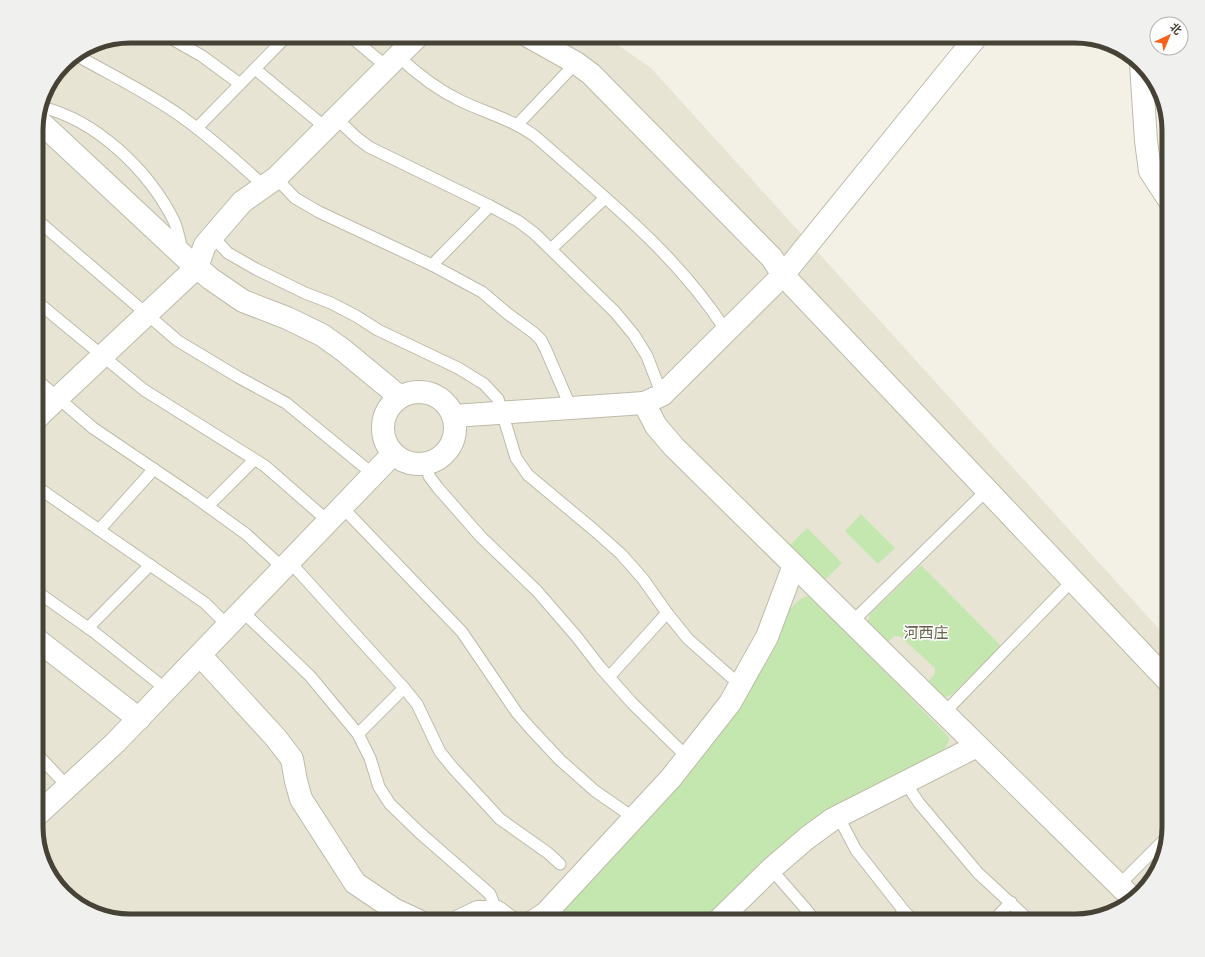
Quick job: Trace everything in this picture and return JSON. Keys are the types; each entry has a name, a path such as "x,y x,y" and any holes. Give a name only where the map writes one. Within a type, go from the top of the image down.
{"street":[{"path":"43,412 147,314 204,244 242,202 270,182 411,43"},
{"path":"540,43 576,63 591,74 772,258 783,275 1162,675"},
{"path":"453,416 571,408 653,399 783,275 971,43"},
{"path":"1142,75 1146,141 1150,171 1162,189"},
{"path":"43,125 211,279 243,301 287,318 322,334 400,397"},
{"path":"417,392 428,393 439,398 448,406 453,416 455,428 453,440 447,451 438,459 427,464 415,464 403,461 393,454 386,444 383,432 383,421 395,400 405,394 417,392"},
{"path":"653,399 656,426 674,447 1126,892"},
{"path":"43,810 139,719 393,454"},
{"path":"546,914 671,778 730,703 766,636 794,565"},
{"path":"43,648 139,719"},
{"path":"200,655 276,738 292,759 301,800 356,883 395,910 403,914"},
{"path":"725,914 771,869 807,838 838,816 977,746"},
{"path":"474,914 478,912 490,914"}],"lane":[{"path":"179,43 202,56 240,84"},
{"path":"197,128 255,69 273,43"},
{"path":"362,43 415,72 427,82 460,100 524,128 536,137 632,221 658,247 712,309 726,331"},
{"path":"82,58 181,116 229,154 295,198 319,212 432,265 482,292 541,340 571,408"},
{"path":"517,125 576,63"},
{"path":"255,69 331,123 369,146 490,206 518,221 534,233 615,312 634,335 647,356 653,399"},
{"path":"46,109 68,116 102,136 128,159 156,191 175,223 190,261"},
{"path":"551,249 605,198"},
{"path":"432,265 490,206"},
{"path":"43,224 178,341 238,377 286,403 374,475"},
{"path":"212,236 228,253 256,269 305,293 331,303 378,330 458,368 484,384 498,399 516,458 528,475 621,554 643,579 688,639 740,685"},
{"path":"43,307 144,390 265,466 335,514 462,632 517,713 560,760 595,791 634,818"},
{"path":"43,385 93,428 208,506 286,565 404,688 417,704 440,752 453,768 500,819 548,853 560,864"},
{"path":"208,506 254,460"},
{"path":"427,464 429,476 481,537 537,591 632,703 688,757"},
{"path":"99,530 154,469"},
{"path":"852,622 987,490"},
{"path":"43,491 205,603 235,619 310,676 358,734 370,758 379,787 390,804 420,833 490,894 502,914"},
{"path":"88,628 150,565"},
{"path":"944,713 1073,580"},
{"path":"43,597 88,628 167,690"},
{"path":"609,677 667,613"},
{"path":"358,734 404,688"},
{"path":"43,760 68,787"},
{"path":"905,782 919,803 978,873 1023,914"},
{"path":"838,816 856,850 907,914"},
{"path":"1126,892 1159,847"},
{"path":"771,869 810,914"},
{"path":"1000,914 1011,902"},
{"path":"901,914 904,911"}],"shaded area":[{"path":"124,43 615,43 651,68 1162,632 1162,833 1155,860 1144,880 1128,896 1113,905 1092,912 1075,914 130,914 108,911 77,896 61,880 52,865 46,849 43,833 43,124 48,102 58,82 73,65 92,52"}],"green space":[{"path":"861,514 895,548 878,564 845,531"},
{"path":"807,528 842,563 825,580 790,545"},
{"path":"921,565 1001,646 954,693 944,698 926,684 935,674 935,668 901,637 894,636 887,643 868,625 870,614"},
{"path":"806,596 813,597 945,733 949,738 948,743 941,755 720,914 551,914 791,608 799,600"}],"district":[{"name":"河西庄","path":"926,633"}]}
